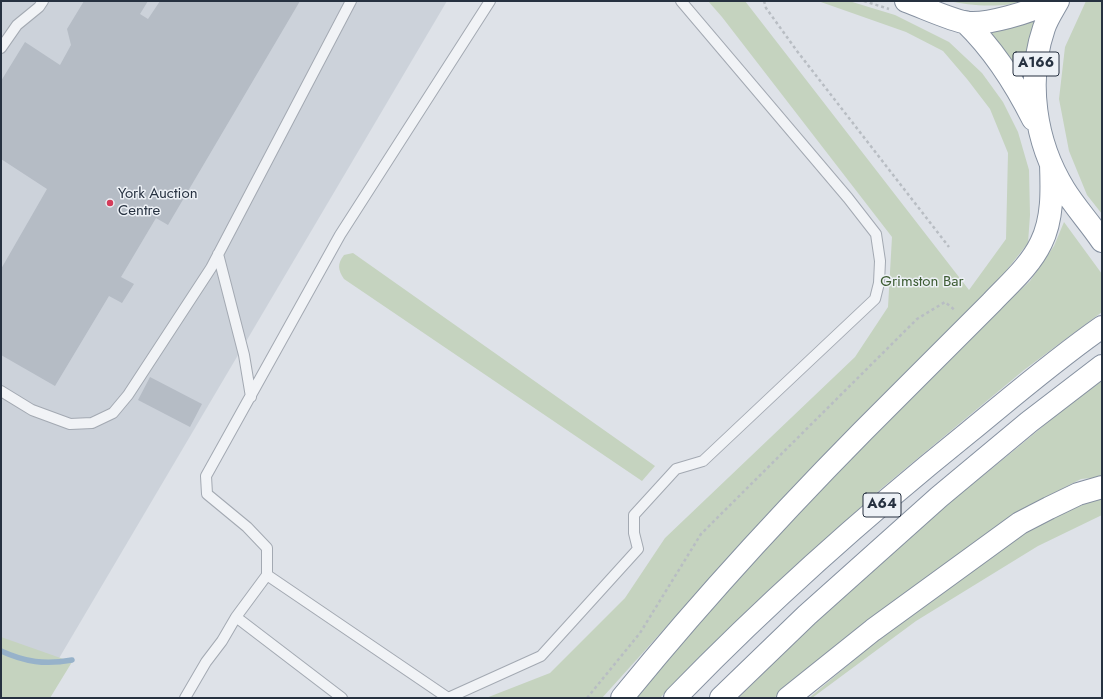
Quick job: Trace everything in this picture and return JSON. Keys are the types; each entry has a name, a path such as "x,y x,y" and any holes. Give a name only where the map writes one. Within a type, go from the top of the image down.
{"highway":[{"name":"A166","path":"898,5 965,22 978,22 1002,19 1028,11 1052,1"},
{"name":"A166","path":"1039,130 1035,68 1044,27 1058,1"},
{"name":"A166","path":"965,22 977,34 1006,71 1022,97 1039,130 1051,164 1064,188 1101,240"},
{"path":"622,698 658,654 830,464 1030,262 1041,243 1048,224 1052,190 1051,164"},
{"name":"A64","path":"674,698 777,597 917,474 1016,393 1102,327"},
{"name":"A64","path":"721,698 807,615 939,497 1029,422 1102,366"},
{"path":"788,698 873,630 1020,523 1078,494 1102,487"}],"lane":[{"path":"1,48 17,25 44,1"},
{"path":"1,391 32,410 70,424 92,423 113,413 128,395 207,274 351,1"},
{"path":"185,698 206,662 222,641 236,617 267,575 267,548 247,527 207,494 206,476 340,235 490,1"},
{"path":"267,575 447,698 541,656 638,549 634,533 634,515 676,469 703,461 875,299 879,283 880,261 876,234 843,192 681,1"},
{"path":"218,254 244,355 251,397"},
{"path":"236,617 342,698"}],"path":[{"path":"764,1 766,8 797,51 949,247"},
{"path":"864,1 898,5"},
{"path":"587,698 640,633 701,534 917,319 945,302 970,324"}],"shaded area":[{"path":"1,1 447,1 58,660 1,639"}],"green space":[{"name":"Grimston Bar","path":"708,1 745,1 969,290 1006,239 1008,153 990,109 943,51 906,32 818,1 849,1 895,15 949,42 982,73 1003,102 1018,132 1029,170 1030,215 1028,243 1006,271 722,565 602,698 486,698 550,673 625,598 665,538 855,357 888,307 892,237 722,17"},
{"path":"950,1 1023,1 1007,5 987,6"},
{"path":"1086,1 1102,1 1102,214 1087,195 1069,151 1059,99 1065,47"},
{"path":"1037,19 1026,72 1021,72 989,36 989,31"},
{"path":"1064,222 1102,274 1102,312 1024,370 876,493 698,658 660,698 635,698 744,570 870,438 987,321 1030,281 1054,246"},
{"path":"353,253 655,466 642,481 344,279 340,273 340,261 344,255"},
{"path":"1102,380 1102,477 1081,479 1036,502 989,532 831,651 774,698 738,698 816,621 923,524 1073,401"},
{"path":"1102,497 1102,515 1038,546 916,621 812,698 809,698 912,611 1010,541 1053,517"},
{"path":"1,637 72,662 50,698 1,698"}],"building":[{"name":"York Auction Centre","path":"84,1 148,1 140,14 148,19 160,1 300,1 168,225 156,218 121,277 134,284 122,303 109,296 55,386 1,355 1,269 47,189 1,159 1,81 25,42 60,65 71,45 67,29"},
{"path":"150,377 202,404 190,427 138,400"}],"waterway":[{"path":"1,651 18,658 35,662 62,662 72,660"}],"place":[{"name":"York Auction Centre","path":"110,203"}]}
